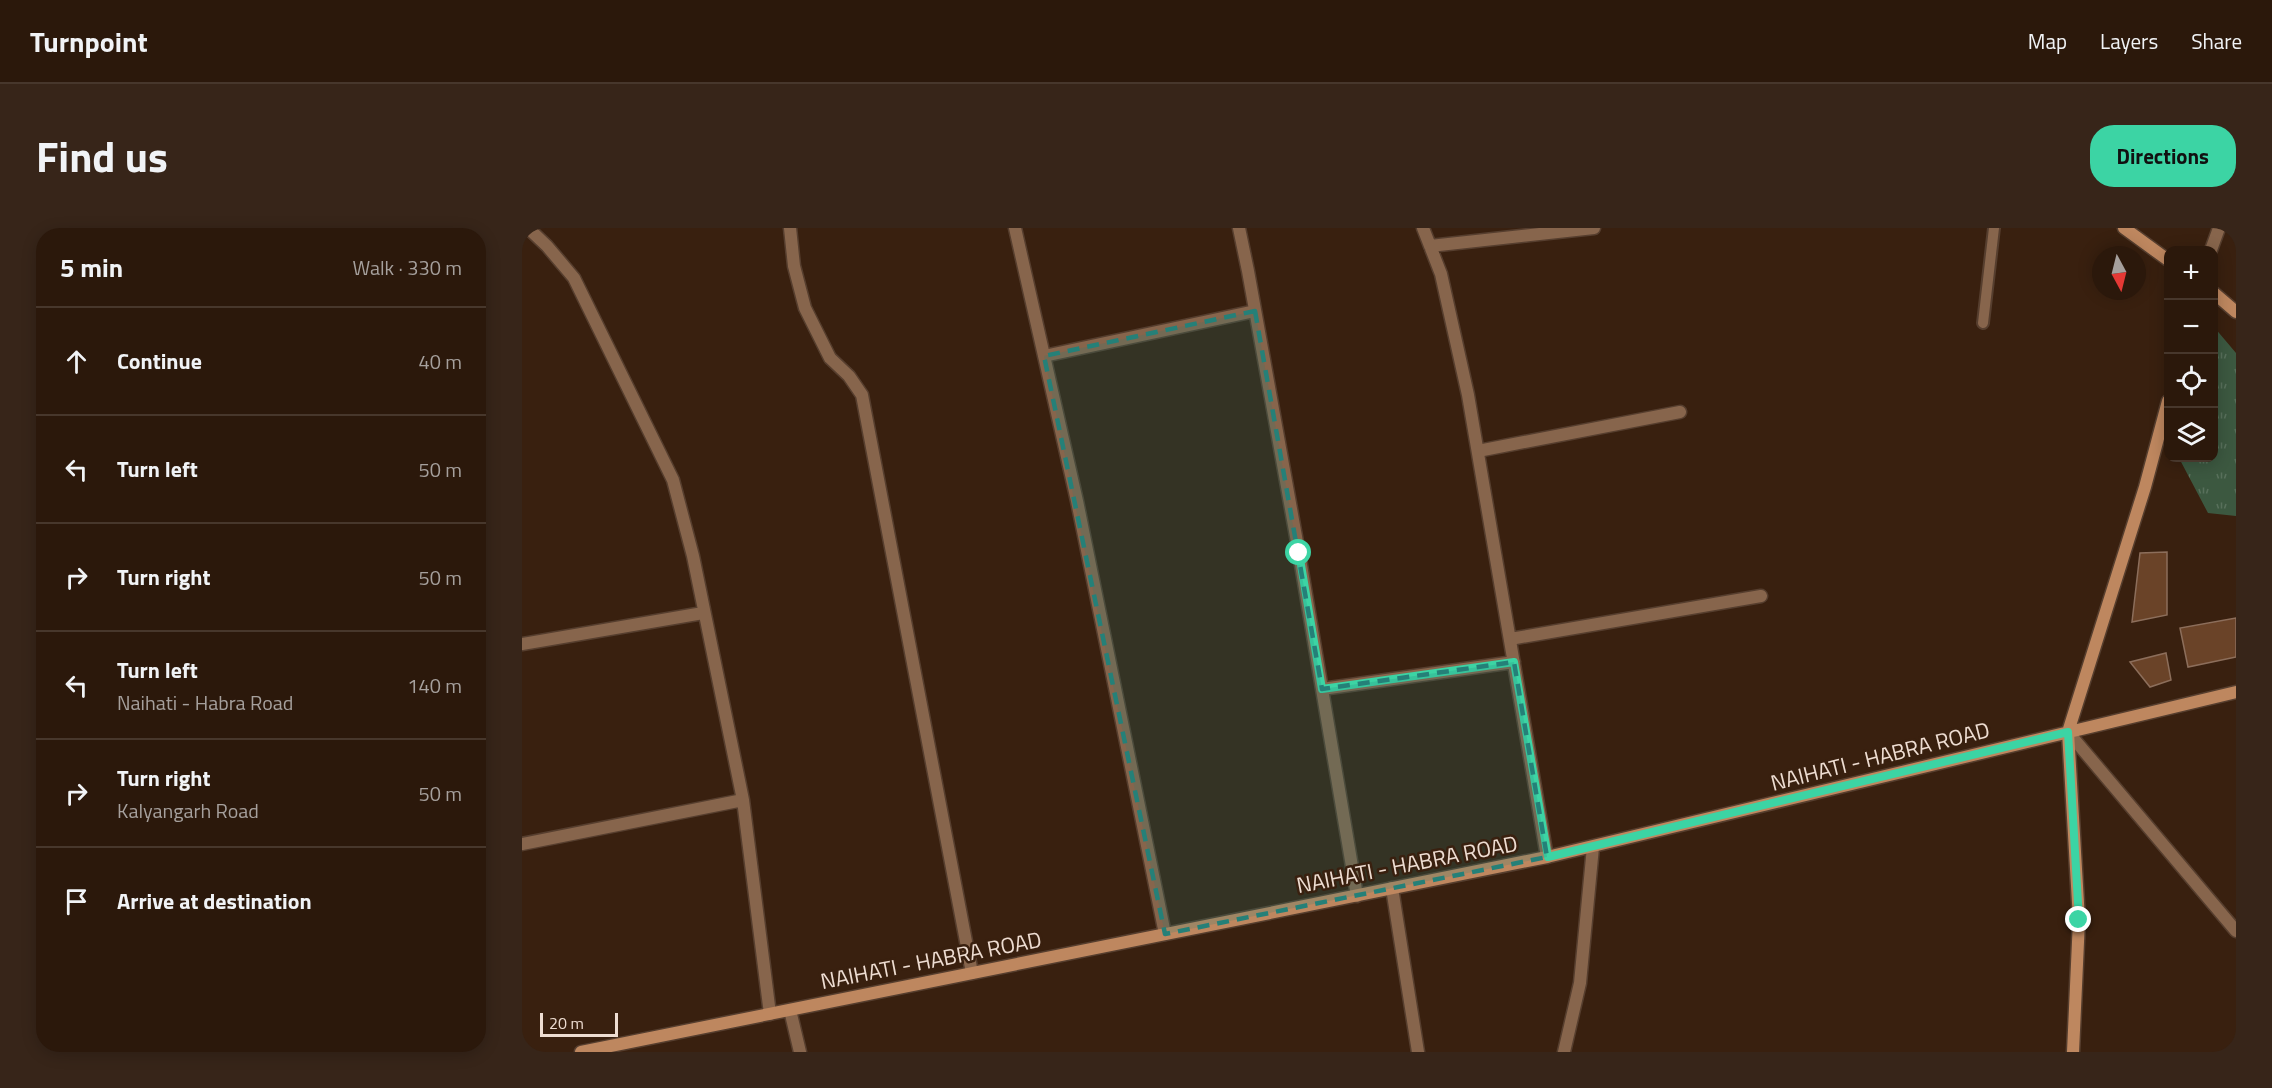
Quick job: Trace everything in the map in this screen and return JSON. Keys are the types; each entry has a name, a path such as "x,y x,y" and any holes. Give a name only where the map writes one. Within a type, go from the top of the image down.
{"main road":[{"path":"2124,228 2164,256"},
{"path":"2218,297 2236,312"},
{"path":"2073,1052 2079,920 2068,732 2145,487 2167,408"},
{"name":"NAIHATI - HABRA ROAD","path":"581,1052 1548,857 2236,692"}],"street":[{"path":"528,228 574,278 673,480 693,556 743,800 770,1014"},
{"path":"789,228 794,266 805,309 830,358 849,376 862,396 972,973"},
{"path":"1015,228 1077,501 1165,934"},
{"path":"1239,228 1357,896"},
{"path":"1423,228 1441,274 1468,395 1548,857"},
{"path":"1430,246 1594,228"},
{"path":"2212,246 2219,228"},
{"path":"1044,356 1255,311"},
{"path":"1478,451 1680,412"},
{"path":"1510,639 1761,596"},
{"path":"522,644 704,613"},
{"path":"1322,689 1514,662"},
{"path":"2068,732 2236,931"},
{"path":"522,844 743,800"},
{"path":"1564,1052 1580,983 1593,847"},
{"path":"1392,888 1418,1052"},
{"path":"790,1010 800,1052"}],"lane":[{"path":"1983,323 1994,228"}],"highlighted area":[{"path":"1255,311 1322,689 1514,662 1547,857 1165,934 1044,356"}],"green space":[{"path":"2218,332 2236,353 2236,516 2208,513 2181,462 2218,462"}],"building":[{"path":"2167,552 2167,615 2132,622 2140,553"},
{"path":"2236,618 2236,657 2188,667 2180,628"},
{"path":"2166,653 2171,680 2150,687 2130,662"}],"route":[{"path":"1299,553 1322,689 1514,662 1548,857 2068,732 2079,920"}]}
